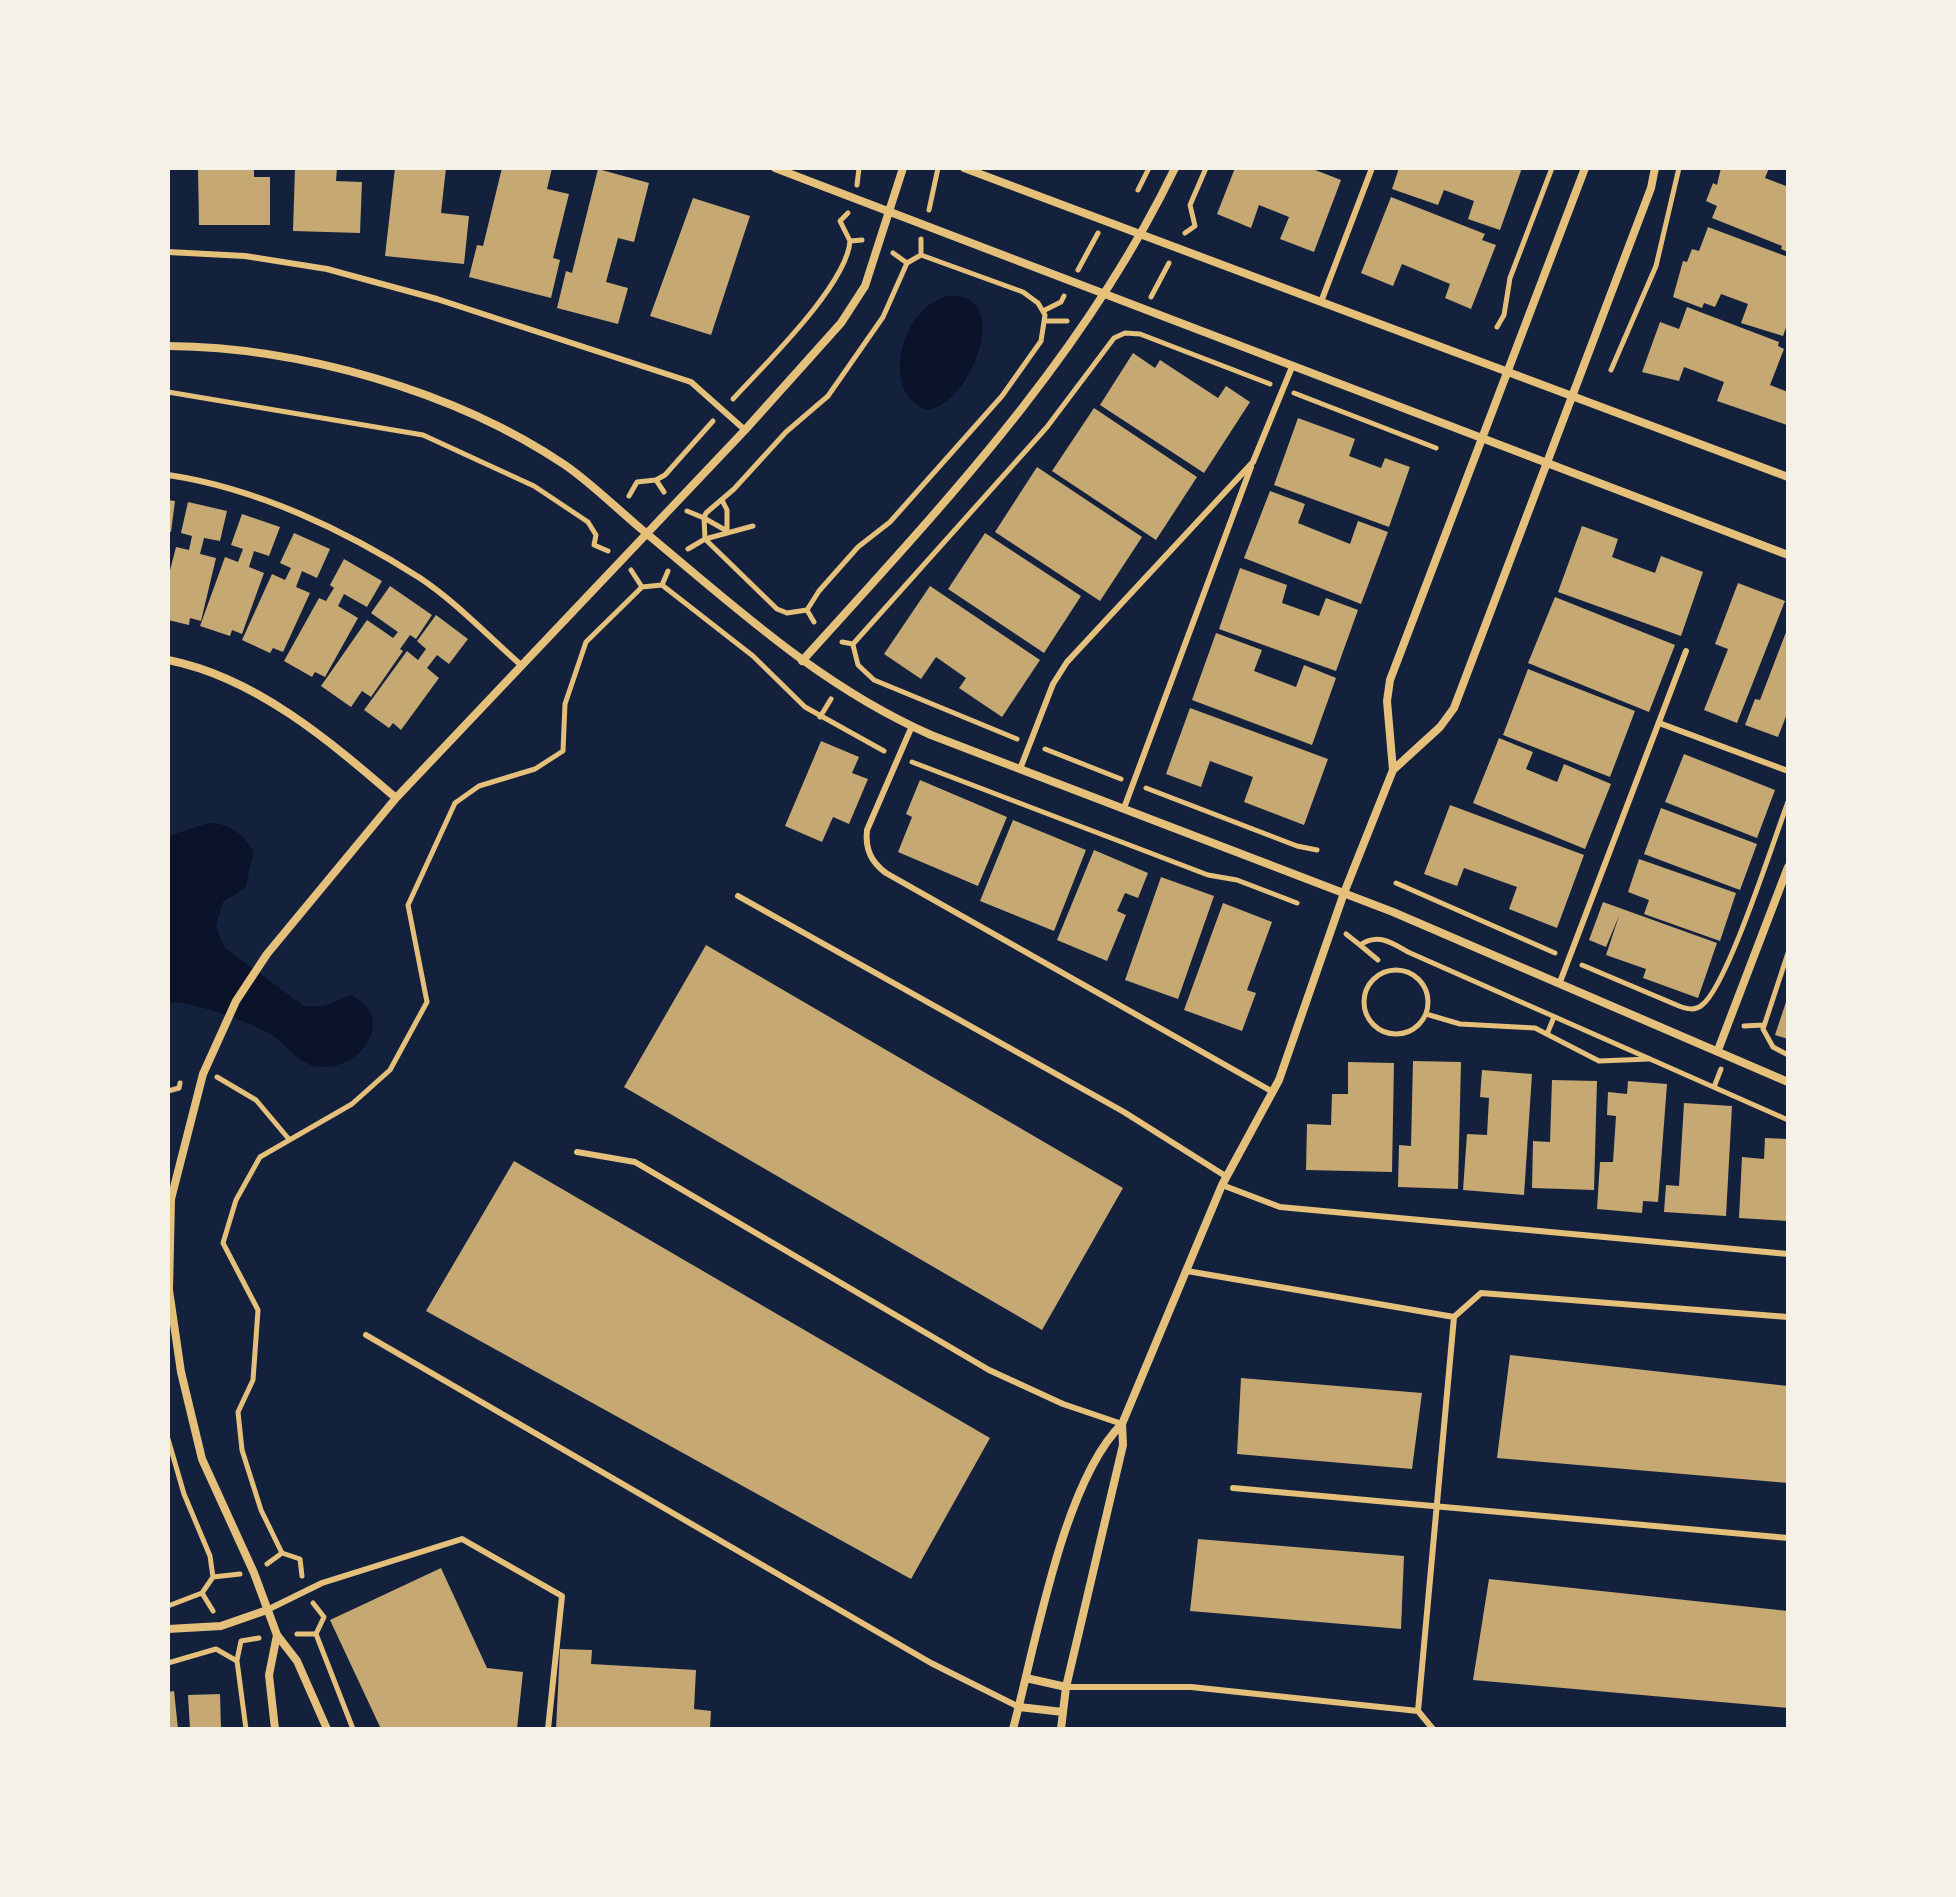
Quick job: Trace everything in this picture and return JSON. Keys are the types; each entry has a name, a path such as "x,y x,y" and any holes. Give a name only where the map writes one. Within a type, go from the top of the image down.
{"street":[{"path":"775,168 1788,555"},
{"path":"327,1729 297,1661 277,1635 202,1459 181,1372 169,1290 171,1199 203,1074 236,1001 267,954 396,798 828,340 865,286 891,214 903,168"},
{"path":"964,168 1141,231 1788,477"},
{"path":"802,661 1021,413 1083,331 1175,168"},
{"path":"1393,770 1387,701 1390,680 1585,168"},
{"path":"1013,1729 1049,1584 1081,1493 1100,1450 1122,1424 1225,1181 1274,1093 1344,893 1393,770 1450,715 1653,182 1655,168"},
{"path":"168,346 206,347 312,362 418,393 497,427 565,466 802,661 851,695 912,726 1344,893 1560,982 1788,1082"},
{"path":"168,660 187,663 262,698 327,739 396,798"},
{"path":"1718,1050 1788,867"},
{"path":"1061,1729 1066,1687 1123,1445 1122,1424"},
{"path":"168,1629 221,1626 267,1610"},
{"path":"275,1729 269,1675 277,1635"},
{"path":"1026,1678 1066,1687"},
{"path":"1019,1707 1063,1712"}],"lane":[{"path":"1321,302 1372,168"},
{"path":"168,252 245,256 362,277 685,380 698,386 745,430"},
{"path":"1124,808 1253,462 1292,367"},
{"path":"1020,769 1053,684 1067,662 1253,462"},
{"path":"168,475 198,479 316,519 422,579 521,665"},
{"path":"1560,982 1686,651"},
{"path":"1659,723 1788,771"},
{"path":"912,726 867,830 867,848 874,863 886,873 1274,1093"},
{"path":"738,896 1124,1112 1225,1181 1263,1203 1289,1208 1788,1254"},
{"path":"577,1152 635,1162 989,1370 1063,1404 1122,1424"},
{"path":"1187,1271 1454,1317"},
{"path":"1418,1711 1454,1317 1481,1293 1788,1317"},
{"path":"366,1335 931,1663 1019,1707"},
{"path":"1233,1488 1788,1538"},
{"path":"267,1610 304,1591 462,1539 562,1596 548,1729"},
{"path":"1066,1687 1191,1687 1418,1711 1433,1729"}],"path":[{"path":"1138,190 1149,168"},
{"path":"1497,327 1504,315 1510,278 1552,168"},
{"path":"1611,370 1656,266 1679,168"},
{"path":"1043,311 1061,302 1105,219"},
{"path":"656,480 665,475 815,307 845,259 850,241"},
{"path":"705,539 777,609 791,614 807,610 849,557 890,522 1002,396 1041,341 1046,325 1043,311 1023,292 921,255"},
{"path":"727,531 704,518 786,432 831,392 883,317 907,263"},
{"path":"853,644 1047,427 1114,338 1125,333 1140,334 1436,448"},
{"path":"168,392 423,435 545,493 588,522 596,535 594,545 636,574 642,587"},
{"path":"722,500 727,510 727,531"},
{"path":"353,1729 316,1634 324,1617 304,1591 300,1559 282,1553 261,1510 242,1450 238,1412 253,1380 258,1310 223,1243 236,1200 260,1157 288,1138 352,1104 390,1070 427,1002 408,905 455,803 479,786 535,769 563,751 565,704 586,642 642,587 662,585 693,544 727,531 753,526"},
{"path":"807,610 813,621 840,642 853,644"},
{"path":"853,644 858,665 874,680 1133,783 1317,850"},
{"path":"1396,883 1679,1006 1693,1009 1702,1005 1724,972 1788,802"},
{"path":"1332,929 1378,960"},
{"path":"1360,945 1373,939 1389,940 1408,952 1788,1120"},
{"path":"1788,953 1763,1029 1773,1047 1788,1055"},
{"path":"1383,972 1408,972 1419,978 1428,993 1426,1014 1409,1032 1384,1032 1366,1014 1366,990 1383,972"},
{"path":"1426,1014 1456,1024 1526,1026 1599,1061 1650,1059"},
{"path":"1547,1034 1554,1017"},
{"path":"168,1091 179,1088 186,1067 223,1079 256,1100 288,1138"},
{"path":"168,1439 184,1494 210,1556 213,1577 202,1593 168,1606"},
{"path":"168,1663 216,1649 237,1661 246,1729"}],"water":[{"path":"948,296 968,299 979,311 983,329 979,350 958,391 942,404 926,410 911,400 903,385 900,367 902,348 919,314 932,302"},
{"path":"209,823 236,831 254,852 245,888 223,902 216,926 224,947 304,1006 324,1006 351,995 364,1004 373,1027 362,1050 351,1059 324,1067 308,1064 268,1033 246,1023 205,1008 168,1002 168,836"}],"building":[{"path":"198,168 254,168 254,177 270,177 270,225 199,225"},
{"path":"295,168 337,168 336,181 362,182 360,233 293,231"},
{"path":"395,168 446,168 441,213 469,216 464,264 385,256"},
{"path":"502,168 552,168 547,189 569,194 553,258 560,260 551,298 469,277 477,245 483,246"},
{"path":"1235,168 1310,168 1341,180 1314,252 1280,239 1289,217 1259,205 1251,228 1217,214"},
{"path":"1399,168 1522,168 1500,230 1468,219 1474,201 1444,190 1438,205 1392,189"},
{"path":"1721,168 1769,168 1765,178 1786,186 1788,180 1788,252 1781,249 1782,246 1712,218 1717,206 1706,201 1713,183 1717,185"},
{"path":"598,169 649,183 634,242 618,238 606,282 628,288 618,324 557,308 566,271 572,273"},
{"path":"1391,197 1485,234 1482,240 1496,245 1471,309 1445,298 1450,284 1402,264 1393,286 1361,273"},
{"path":"693,198 750,216 711,335 650,316"},
{"path":"1708,227 1788,257 1788,322 1783,336 1741,323 1748,304 1721,294 1715,307 1704,303 1702,308 1673,297 1683,261 1687,262 1692,249 1699,251"},
{"path":"1687,307 1779,342 1778,346 1784,349 1770,385 1788,392 1787,425 1717,401 1724,382 1684,367 1679,381 1642,372 1660,322 1679,329"},
{"path":"1133,353 1155,368 1160,360 1218,398 1226,386 1250,402 1204,473 1100,405"},
{"path":"1094,408 1197,477 1156,540 1052,471"},
{"path":"1298,418 1355,439 1349,456 1381,468 1385,458 1410,467 1389,527 1274,485"},
{"path":"1037,467 1142,537 1100,601 995,532"},
{"path":"1270,491 1305,504 1298,523 1350,544 1358,521 1388,532 1361,604 1244,558"},
{"path":"168,500 175,501 171,532 168,531"},
{"path":"188,502 227,511 220,541 204,538 200,554 216,558 201,621 190,618 189,625 168,620 168,578 176,547 189,550 192,536 181,533"},
{"path":"242,514 280,527 269,556 254,551 249,567 264,573 242,634 232,630 230,636 200,626 225,557 238,562 243,549 231,545"},
{"path":"1582,526 1618,539 1612,557 1655,573 1661,556 1703,572 1681,636 1558,592"},
{"path":"294,533 330,549 317,578 302,571 296,587 310,593 283,652 273,648 270,653 242,640 272,574 285,580 291,568 280,563"},
{"path":"985,533 1081,596 1044,653 948,589"},
{"path":"344,559 382,581 367,607 344,594 338,606 358,618 325,677 315,672 312,677 284,661 319,598 326,601 334,588 330,585"},
{"path":"1240,568 1287,585 1282,603 1319,616 1326,598 1358,610 1336,671 1219,629"},
{"path":"1738,583 1785,601 1737,723 1704,710 1728,649 1715,644"},
{"path":"390,586 432,615 416,639 410,635 400,649 403,651 371,697 362,691 351,707 321,686 367,620 393,638 398,632 371,613"},
{"path":"930,586 1040,660 1002,717 959,688 966,678 936,657 921,679 884,654"},
{"path":"1555,597 1675,645 1649,712 1528,663"},
{"path":"436,615 468,639 449,664 437,655 427,668 439,678 401,730 393,723 389,728 364,710 407,651 418,660 426,649 417,641"},
{"path":"1788,627 1788,711 1778,737 1745,725 1755,699 1760,700"},
{"path":"1216,633 1262,650 1254,671 1296,687 1304,665 1336,678 1312,745 1192,700"},
{"path":"1528,669 1635,711 1610,777 1503,735"},
{"path":"1190,708 1328,759 1304,825 1244,802 1253,777 1210,761 1201,787 1166,774"},
{"path":"1499,738 1533,752 1526,769 1557,782 1564,764 1611,784 1585,849 1473,803"},
{"path":"821,741 859,757 852,773 868,779 849,824 833,817 822,842 785,826"},
{"path":"1684,754 1775,790 1757,838 1665,802"},
{"path":"920,780 1007,817 978,886 898,852 912,817 906,814"},
{"path":"1450,805 1584,855 1557,928 1509,909 1517,887 1464,868 1457,886 1424,874"},
{"path":"1661,808 1757,844 1740,890 1644,854"},
{"path":"1013,820 1086,850 1054,931 980,901"},
{"path":"1094,850 1148,873 1138,898 1125,893 1117,911 1126,915 1107,961 1057,940"},
{"path":"1639,859 1736,893 1720,941 1644,914 1649,900 1628,892"},
{"path":"1161,877 1214,896 1178,999 1125,980"},
{"path":"1603,902 1717,943 1698,998 1643,978 1646,969 1606,955 1619,916 1606,947 1589,940"},
{"path":"1223,903 1272,922 1247,990 1256,993 1242,1031 1184,1010"},
{"path":"706,945 1123,1188 1042,1330 624,1087"},
{"path":"1788,999 1788,1039 1775,1035"},
{"path":"1413,1061 1461,1062 1458,1189 1398,1187 1399,1145 1411,1146"},
{"path":"1348,1062 1394,1063 1392,1172 1306,1170 1307,1124 1331,1125 1332,1094 1348,1094"},
{"path":"1482,1070 1532,1074 1524,1195 1463,1190 1467,1134 1487,1135 1489,1098 1480,1097"},
{"path":"1552,1080 1597,1081 1594,1190 1532,1188 1533,1141 1550,1142"},
{"path":"1628,1081 1667,1084 1658,1202 1643,1201 1642,1213 1597,1209 1600,1162 1613,1162 1616,1116 1607,1115 1608,1092 1627,1094"},
{"path":"1684,1103 1732,1106 1726,1216 1664,1212 1666,1185 1679,1186"},
{"path":"1765,1138 1788,1139 1788,1221 1739,1218 1742,1157 1764,1159"},
{"path":"514,1161 990,1438 911,1579 426,1311"},
{"path":"1510,1355 1788,1386 1788,1483 1497,1458"},
{"path":"1241,1378 1422,1393 1412,1469 1237,1454"},
{"path":"1198,1539 1404,1556 1401,1629 1190,1611"},
{"path":"441,1568 487,1668 523,1672 517,1729 381,1729 330,1620"},
{"path":"1489,1579 1788,1611 1788,1708 1473,1680"},
{"path":"560,1649 592,1650 591,1664 696,1670 694,1709 711,1711 710,1729 556,1729"},
{"path":"174,1691 178,1729 168,1729 168,1692"},
{"path":"220,1694 221,1729 190,1729 188,1695"}]}
